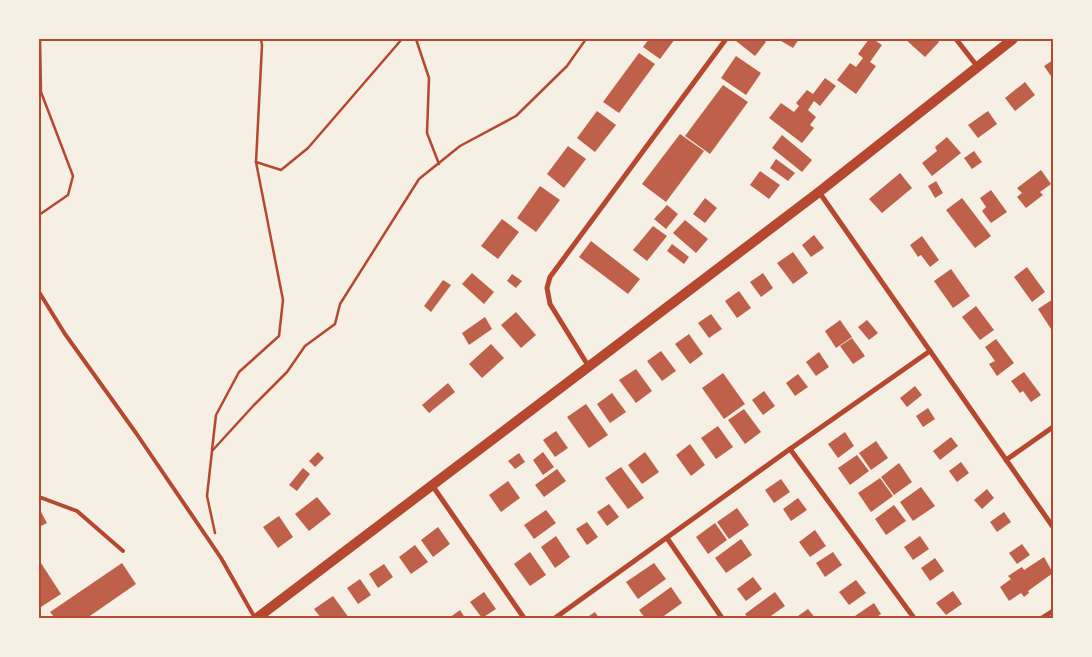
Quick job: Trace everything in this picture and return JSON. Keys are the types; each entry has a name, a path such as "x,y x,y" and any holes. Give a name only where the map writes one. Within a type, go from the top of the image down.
{"main road":[{"path":"256,618 819,192 1013,39"}],"street":[{"path":"588,367 550,304 547,288 550,277 726,39"},
{"path":"956,39 977,66"},
{"path":"819,192 1053,527"},
{"path":"555,618 930,351"},
{"path":"1006,460 1053,427"},
{"path":"790,449 914,618"},
{"path":"432,485 524,618"},
{"path":"667,538 722,618"},
{"path":"1042,618 1053,611"}],"lane":[{"path":"39,292 65,334 136,433 221,558 256,618"},
{"path":"39,498 77,511 123,551"}],"path":[{"path":"39,216 68,195 73,176 41,92 40,39"},
{"path":"221,558 207,496 216,415 239,372 279,336 283,300 256,162 261,39"},
{"path":"256,162 281,170 308,148 402,39"},
{"path":"416,39 429,78 427,133 439,164"},
{"path":"212,451 286,372 304,346 334,324 340,304 418,179 460,146 516,116 567,66 586,39"}],"building":[{"path":"649,39 675,39 660,59 643,47"},
{"path":"738,39 763,39 766,42 755,56 736,41"},
{"path":"782,39 799,39 793,48 781,41"},
{"path":"869,39 873,39 882,45 870,62 876,66 856,94 837,80 850,63 856,67 863,58 858,54"},
{"path":"905,39 936,39 939,42 925,57"},
{"path":"639,53 655,64 619,113 603,102"},
{"path":"736,56 761,73 746,95 721,78"},
{"path":"1053,60 1053,79 1044,66"},
{"path":"825,78 836,86 820,106 814,101 808,110 816,117 810,125 814,128 802,143 769,118 781,103 794,112 799,106 796,103 807,90 813,94"},
{"path":"1025,82 1035,95 1015,111 1005,98"},
{"path":"723,85 748,102 710,154 685,136"},
{"path":"597,111 616,125 595,152 577,138"},
{"path":"988,111 997,124 978,138 968,125"},
{"path":"680,134 704,151 666,202 642,184"},
{"path":"782,135 812,160 802,172 772,148"},
{"path":"947,137 961,153 932,176 922,163 937,151 935,147"},
{"path":"568,146 586,159 564,188 547,174"},
{"path":"974,151 982,162 972,169 964,158"},
{"path":"776,159 795,173 788,181 770,168"},
{"path":"1041,170 1051,184 1040,192 1043,195 1026,208 1017,197 1022,193 1017,188"},
{"path":"760,171 780,185 769,199 750,185"},
{"path":"900,173 912,188 882,213 869,199"},
{"path":"936,181 943,193 935,198 928,186"},
{"path":"540,186 560,200 536,232 517,218"},
{"path":"991,190 1007,212 991,223 982,211 986,207 980,198"},
{"path":"705,198 717,208 705,223 693,214"},
{"path":"962,198 991,236 975,248 946,210"},
{"path":"667,205 678,214 666,229 654,219"},
{"path":"502,219 519,232 498,259 481,246"},
{"path":"685,220 708,239 696,253 673,233"},
{"path":"653,226 667,236 647,261 633,250"},
{"path":"814,235 824,248 811,257 802,245"},
{"path":"922,236 939,260 930,267 921,255 918,257 910,245"},
{"path":"591,241 640,279 628,294 579,257"},
{"path":"672,244 689,257 684,264 667,251"},
{"path":"793,252 808,273 793,284 777,263"},
{"path":"1027,267 1045,292 1032,302 1014,277"},
{"path":"951,269 970,296 953,308 934,281"},
{"path":"472,273 494,292 484,304 462,284"},
{"path":"763,273 773,288 761,297 750,282"},
{"path":"512,274 522,281 516,288 507,281"},
{"path":"443,280 451,285 431,312 424,306"},
{"path":"739,291 751,308 737,318 725,301"},
{"path":"1053,299 1053,332 1038,309"},
{"path":"976,306 994,330 980,340 962,317"},
{"path":"516,312 536,335 521,348 501,325"},
{"path":"711,314 722,329 709,338 698,323"},
{"path":"485,317 492,329 469,345 462,333"},
{"path":"840,320 852,337 836,348 825,331"},
{"path":"867,320 878,333 869,340 858,327"},
{"path":"689,334 703,354 690,364 675,344"},
{"path":"852,338 865,356 853,364 840,346"},
{"path":"996,339 1014,363 997,376 989,364 995,361 985,347"},
{"path":"491,344 504,358 482,378 469,364"},
{"path":"661,351 676,371 662,381 647,361"},
{"path":"819,352 829,367 816,376 806,362"},
{"path":"636,369 652,391 636,403 619,380"},
{"path":"1024,372 1041,395 1031,402 1023,391 1020,393 1011,381"},
{"path":"723,373 745,404 724,419 702,388"},
{"path":"798,374 808,387 795,396 786,383"},
{"path":"448,383 455,392 429,413 422,405"},
{"path":"915,386 922,395 907,407 900,398"},
{"path":"764,391 775,406 763,415 752,400"},
{"path":"612,393 626,412 610,423 597,404"},
{"path":"586,404 608,435 589,448 567,417"},
{"path":"928,408 935,419 923,427 916,416"},
{"path":"744,409 761,432 745,444 728,420"},
{"path":"718,426 733,447 716,459 701,438"},
{"path":"556,431 568,448 555,457 543,440"},
{"path":"845,432 854,446 838,458 828,444"},
{"path":"951,437 958,446 940,460 933,451"},
{"path":"876,441 888,458 871,470 859,453"},
{"path":"690,444 705,465 691,476 676,455"},
{"path":"318,452 324,458 315,467 309,461"},
{"path":"543,452 554,467 543,475 533,460"},
{"path":"645,452 659,472 642,484 628,465"},
{"path":"519,453 525,462 515,469 508,461"},
{"path":"857,455 869,471 850,485 838,468"},
{"path":"961,462 969,473 957,482 949,471"},
{"path":"899,463 912,482 894,495 881,477"},
{"path":"621,467 644,498 628,509 605,478"},
{"path":"303,468 310,474 297,491 289,485"},
{"path":"557,469 566,481 544,497 535,485"},
{"path":"880,478 893,496 871,512 858,493"},
{"path":"781,479 790,492 774,503 765,490"},
{"path":"508,481 520,498 501,512 489,495"},
{"path":"921,487 935,506 913,521 900,502"},
{"path":"987,489 994,498 982,509 974,500"},
{"path":"317,497 331,514 309,531 295,514"},
{"path":"798,498 807,510 791,521 783,509"},
{"path":"609,504 619,517 607,526 597,512"},
{"path":"894,505 906,521 886,535 875,519"},
{"path":"39,508 47,523 39,527"},
{"path":"737,508 749,525 729,539 717,522"},
{"path":"546,510 556,523 534,539 524,525"},
{"path":"1004,512 1011,522 997,532 990,522"},
{"path":"279,516 293,537 278,548 263,527"},
{"path":"587,522 598,537 587,545 576,529"},
{"path":"715,523 727,540 708,554 696,537"},
{"path":"438,527 450,544 433,557 421,540"},
{"path":"815,530 826,546 810,557 799,542"},
{"path":"556,536 570,557 555,568 541,547"},
{"path":"920,536 929,549 913,560 904,547"},
{"path":"741,539 752,555 726,573 715,558"},
{"path":"1022,544 1030,555 1017,564 1009,553"},
{"path":"415,545 428,562 411,574 399,557"},
{"path":"530,552 546,575 530,586 514,564"},
{"path":"833,552 842,565 825,577 816,563"},
{"path":"1044,557 1053,573 1028,591 1029,593 1024,597 1021,593 1009,601 1000,587 1011,579 1008,576 1022,567 1024,570"},
{"path":"935,558 944,571 930,581 921,568"},
{"path":"39,560 61,594 41,607 39,605"},
{"path":"122,563 136,584 87,618 55,618 50,612"},
{"path":"654,563 666,579 638,599 626,582"},
{"path":"384,564 393,577 378,588 369,574"},
{"path":"753,577 762,589 746,601 737,589"},
{"path":"360,579 371,595 358,604 347,588"},
{"path":"856,580 866,593 849,605 839,592"},
{"path":"671,587 682,603 661,618 645,618 639,610"},
{"path":"953,591 962,604 946,615 936,603"},
{"path":"484,592 496,609 482,618 470,602"},
{"path":"775,592 785,606 768,618 748,618 745,614"},
{"path":"333,596 349,618 321,618 314,609"},
{"path":"874,603 881,614 875,618 857,618 855,616"},
{"path":"808,609 815,618 795,618"},
{"path":"460,610 465,618 449,618"},
{"path":"595,612 599,618 586,618"}]}
